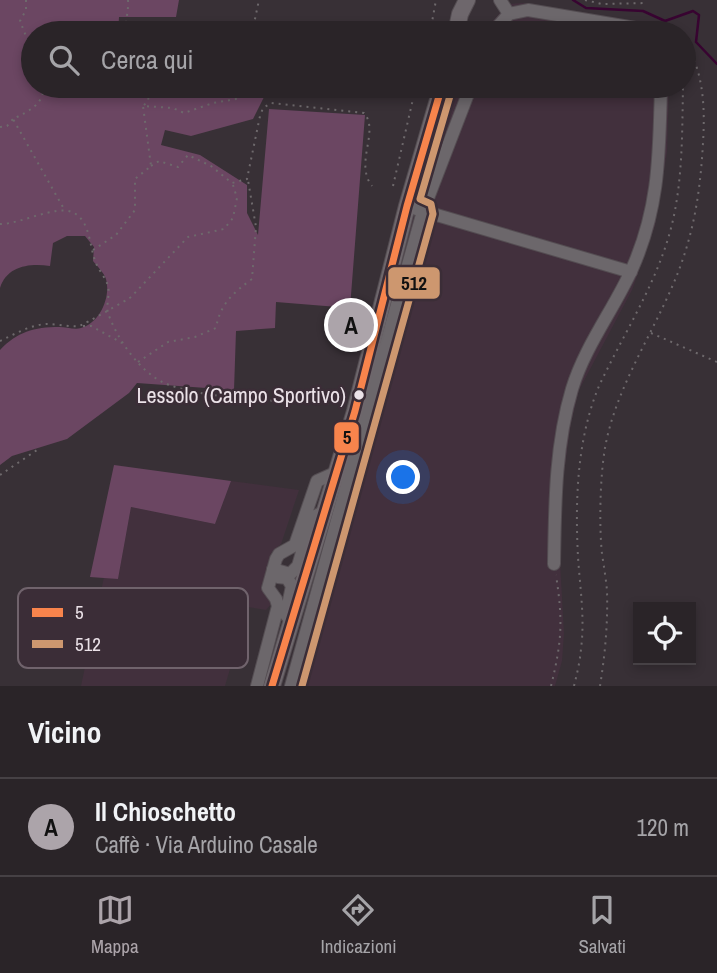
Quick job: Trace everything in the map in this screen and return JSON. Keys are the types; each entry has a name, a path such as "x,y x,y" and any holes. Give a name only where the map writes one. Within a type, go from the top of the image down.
{"main road":[{"path":"272,686 355,411 414,203 439,98"}],"street":[{"path":"500,0 509,14"},
{"path":"503,21 509,14 528,10 593,21"},
{"path":"291,686 414,203 465,98"},
{"path":"554,564 555,483 565,414 573,385 592,343 631,272 645,238 656,195 660,98"},
{"path":"414,203 631,272"},
{"path":"257,686 278,607 268,588 272,573 279,554 295,545 317,481 335,472"},
{"path":"272,573 290,574 298,566 313,518 323,512"},
{"path":"272,573 287,578 292,586 286,615 292,621"}],"path":[{"path":"21,24 26,0"},
{"path":"126,21 129,10 128,0"},
{"path":"255,21 259,0"},
{"path":"432,21 436,0"},
{"path":"585,0 602,4 647,3"},
{"path":"600,686 607,623 607,589 601,532 604,456 610,427 624,388 673,286 696,219 704,130 703,90 696,62"},
{"path":"0,127 31,110 42,98"},
{"path":"143,106 148,98"},
{"path":"143,106 173,108 184,113 236,98"},
{"path":"271,103 273,98"},
{"path":"393,186 413,98"},
{"path":"575,686 582,650 583,608 577,507 581,453 596,394 667,245 676,207 683,98"},
{"path":"138,362 168,342 195,337 216,328 218,313 227,299 252,279 256,227 247,179 263,108 271,103 364,113 370,125 365,176 372,186"},
{"path":"143,106 151,166"},
{"path":"13,119 65,210"},
{"path":"82,326 131,297 188,237 224,229 233,218 237,198 232,183 211,166 188,155 178,167 159,161 135,179 135,210 116,235 92,251"},
{"path":"232,183 247,179"},
{"path":"0,224 65,210 76,213 87,228 96,263 108,285 107,309 125,345 154,378 188,390 233,398 337,404 355,411"},
{"path":"0,341 43,324 91,327 125,345"},
{"path":"650,333 717,362"},
{"path":"0,474 37,450"},
{"path":"551,686 561,645 561,611 554,564"}],"shaded area":[{"path":"0,0 179,0 176,17 119,17 119,21 21,21 21,98 264,98 253,119 191,136 165,130 161,145 200,155 247,185 247,213 258,235 269,109 365,115 350,308 276,302 275,328 236,331 234,390 137,383 129,393 67,439 12,456 0,465 0,350 13,339 34,330 59,327 79,329 88,325 99,315 107,294 107,286 105,277 93,261 94,247 85,236 67,236 53,243 50,266 34,265 13,271 0,288"},
{"path":"523,3 628,21 493,21 508,4"},
{"path":"450,98 669,98 667,152 655,226 632,290 579,390 571,423 562,486 559,544 564,633 562,661 555,686 287,686 419,196"},
{"path":"114,465 231,481 215,524 131,507 118,579 90,577"},
{"path":"231,481 299,490 281,544 271,553 263,583 272,603 266,610 248,607 248,588 102,588 104,577 118,579 131,507 215,524"},
{"path":"85,668 230,668 225,686 81,686"}],"waterway":[{"path":"573,0 586,8 643,11 665,21 693,11 699,15 696,42 717,64"}],"transit line":[{"name":"5","path":"272,686 355,411 407,206 438,98"},
{"name":"512","path":"302,686 433,214 431,204 420,199 449,98"}],"place":[{"name":"Il Chioschetto","path":"351,325"},
{"name":"Lessolo (Campo Sportivo)","path":"359,395"}]}
